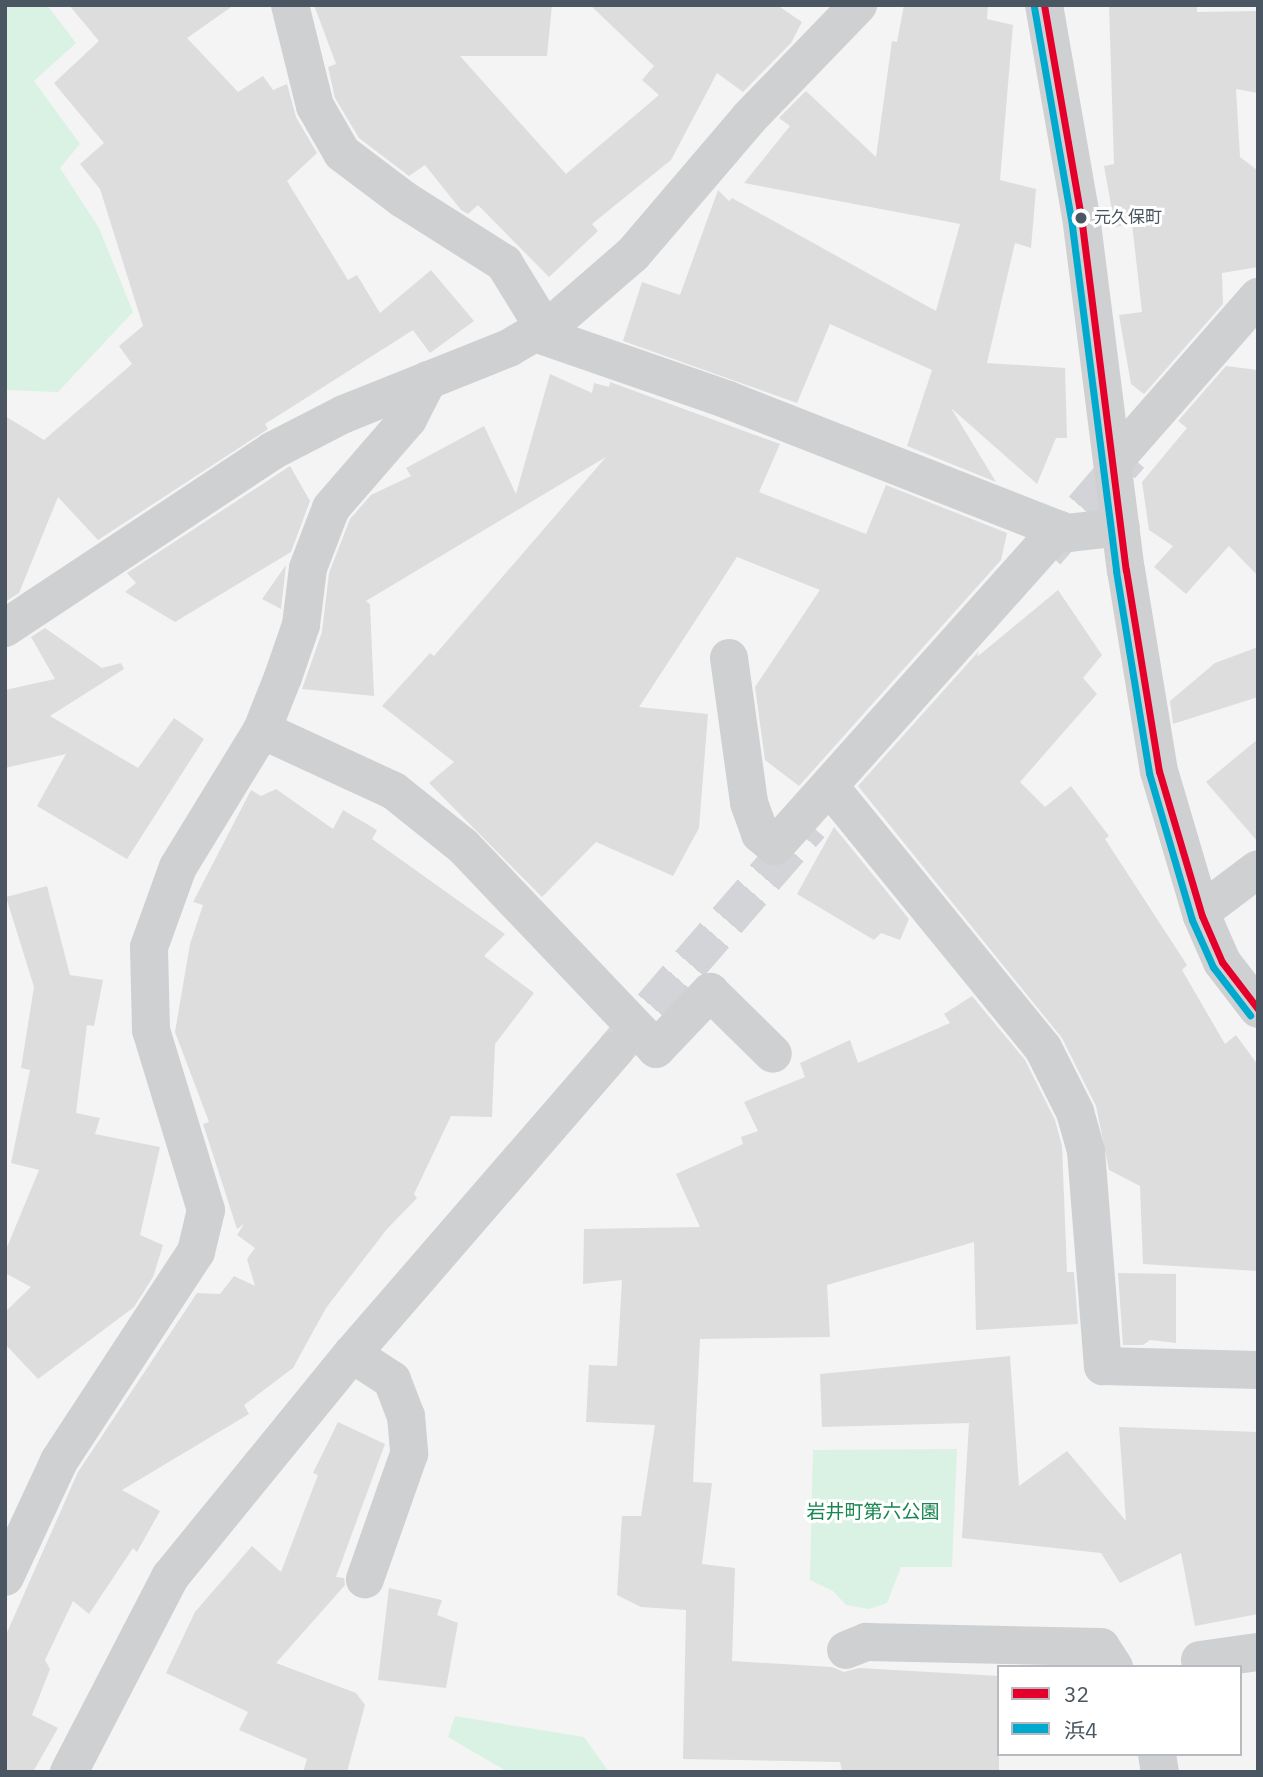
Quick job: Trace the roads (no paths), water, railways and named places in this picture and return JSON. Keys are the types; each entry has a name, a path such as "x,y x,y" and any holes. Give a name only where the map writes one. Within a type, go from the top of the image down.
{"street":[{"path":"290,5 316,106 342,153 403,199 504,263 539,331 728,400 1068,533 1121,527"},
{"path":"5,628 272,452 344,414 509,348 539,331 633,254 750,118 858,5"},
{"path":"1044,5 1081,216 1121,527 1159,771 1201,912 1222,962 1258,1009"},
{"path":"1113,462 1258,298"},
{"path":"5,1577 60,1461 196,1252 206,1210 151,1030 149,947 178,867 261,730 301,625 308,568 331,508 408,419 428,380"},
{"path":"729,658 749,803 760,834 775,846 1058,529"},
{"path":"261,730 394,791 463,846 656,1049 710,992 774,1054"},
{"path":"830,787 1043,1048 1075,1112 1086,1151 1103,1366 1258,1370"},
{"path":"1201,912 1258,869"},
{"path":"69,1772 170,1577 352,1354 615,1050"},
{"path":"352,1354 392,1380 406,1416 409,1454 365,1579"},
{"path":"846,1650 866,1642 1101,1647 1113,1665"},
{"path":"1200,1660 1258,1652"}],"tunnel":[{"path":"1046,552 1130,455"},
{"path":"615,1050 810,825"}],"place":[{"name":"元久保町","path":"1081,218"}],"park label":[{"name":"岩井町第六公園","path":"873,1512"}]}
